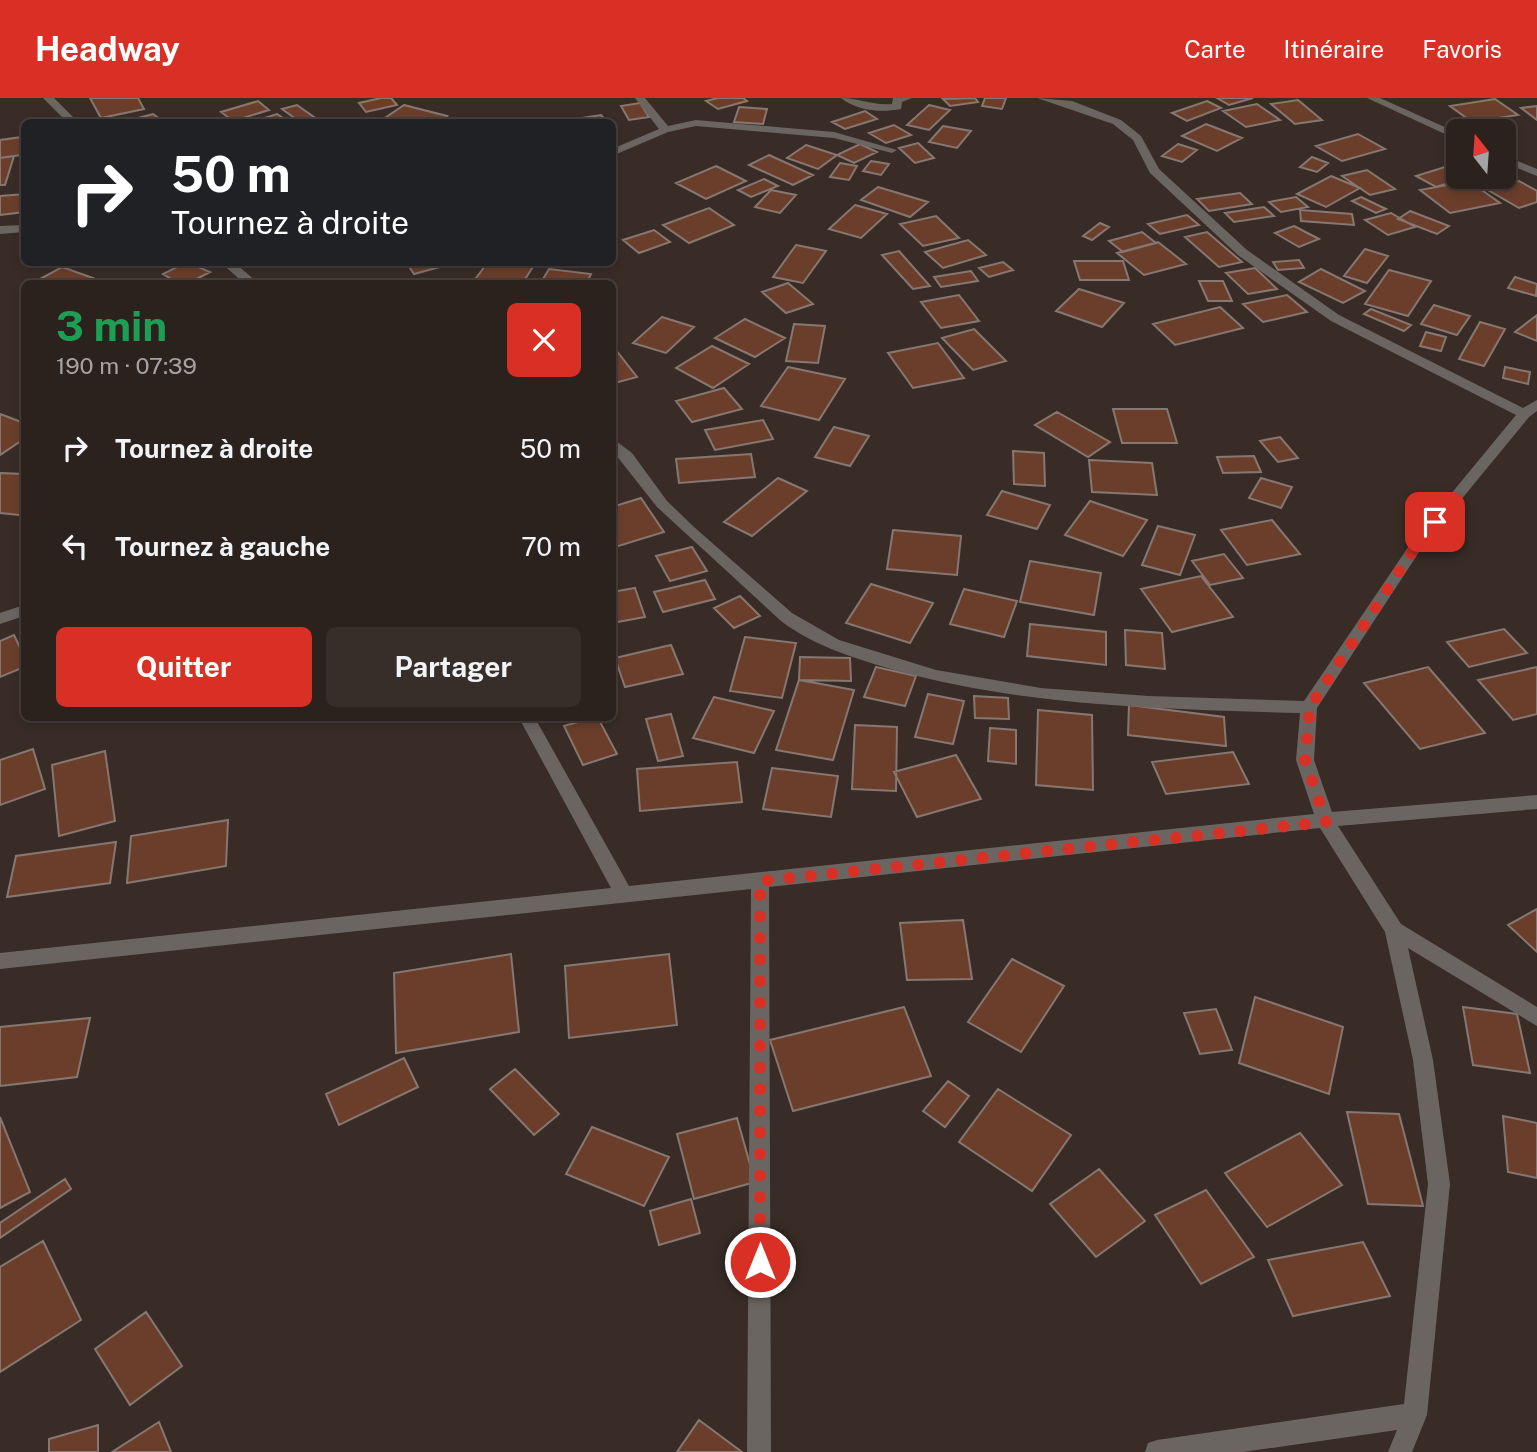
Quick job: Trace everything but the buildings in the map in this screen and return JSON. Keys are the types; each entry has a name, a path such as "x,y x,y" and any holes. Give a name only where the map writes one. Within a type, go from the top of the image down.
{"street":[{"path":"48,98 70,119"},
{"path":"640,98 665,130"},
{"path":"846,98 868,108 879,109 897,107 897,99 907,98"},
{"path":"1042,98 1068,103 1117,122 1137,138 1154,171 1225,236 1290,288 1335,318 1530,410 1418,543 1310,707 1305,760 1326,822 1394,930 1423,1060 1439,1184 1415,1415 1400,1452"},
{"path":"1372,98 1446,132"},
{"path":"616,151 665,130 696,123 834,135 892,150"},
{"path":"1516,164 1537,173"},
{"path":"0,230 21,229"},
{"path":"231,266 248,280"},
{"path":"616,445 630,456 643,480 663,505 776,606 804,630 846,649 982,687 1046,696 1310,707"},
{"path":"0,619 21,611"},
{"path":"529,721 624,895"},
{"path":"0,961 1382,814 1537,802"},
{"path":"759,1452 760,881"},
{"path":"1394,930 1537,1017"},
{"path":"1157,1452 1415,1415"}],"route":[{"path":"760,1262 760,881 1326,822 1305,760 1310,707 1418,543 1435,522"}]}
